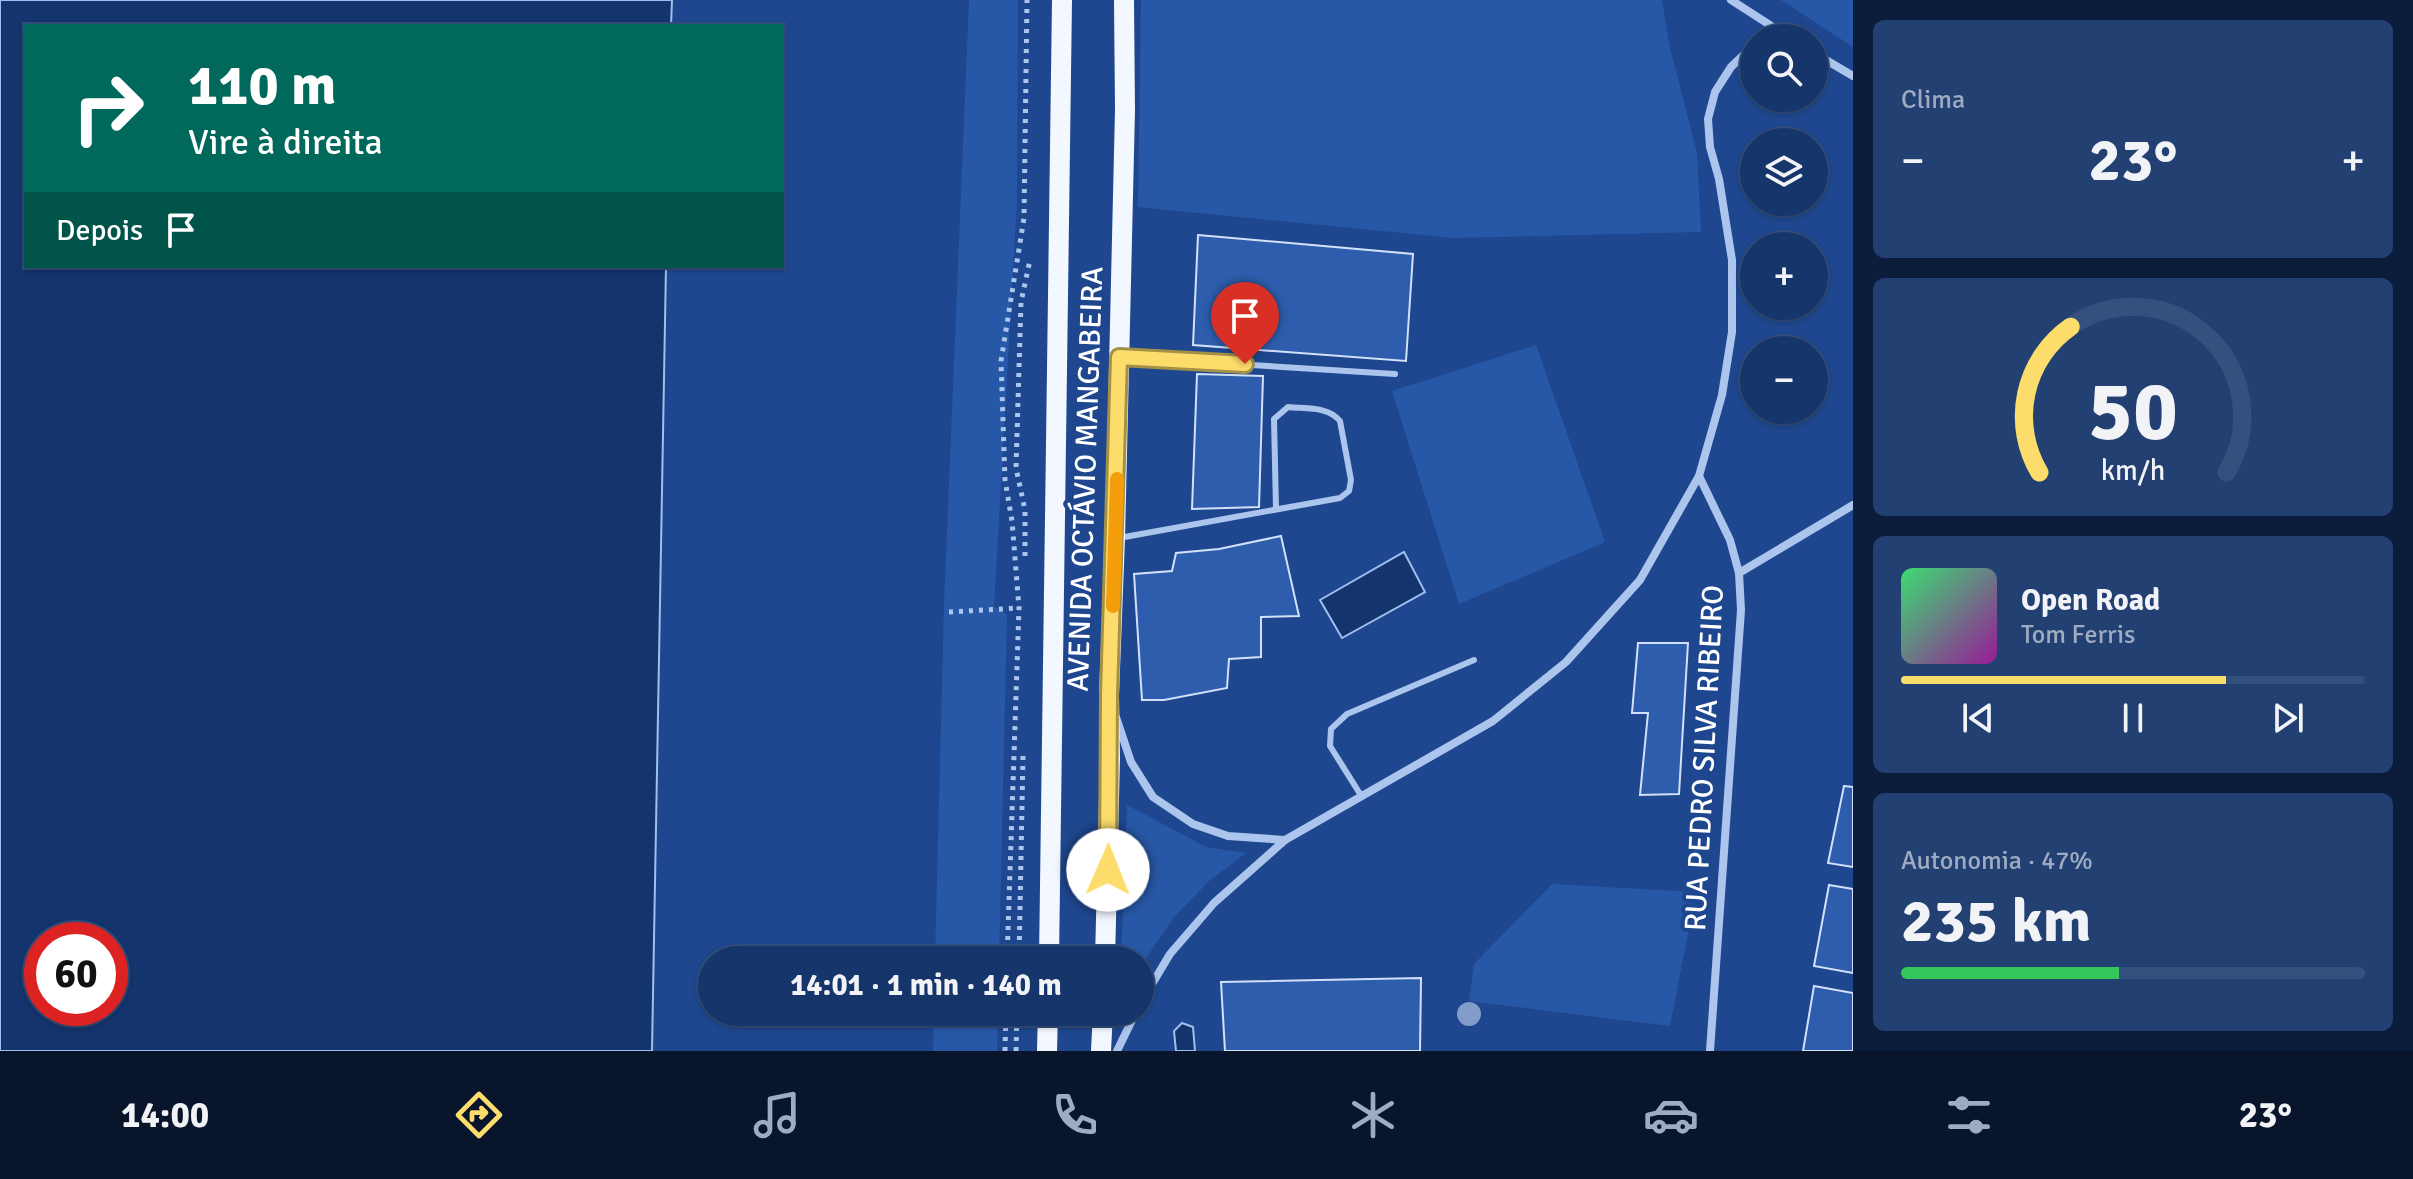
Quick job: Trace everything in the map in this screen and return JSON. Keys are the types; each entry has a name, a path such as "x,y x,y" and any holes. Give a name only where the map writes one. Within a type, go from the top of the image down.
{"main road":[{"name":"AVENIDA OCTÁVIO MANGABEIRA","path":"1049,946 1062,0"},
{"name":"AVENIDA OCTÁVIO MANGABEIRA","path":"1105,946 1125,110 1124,0"},
{"path":"1047,1051 1048,1026"},
{"path":"1101,1051 1102,1026"}],"street":[{"path":"1731,0 1768,24"},
{"path":"1154,981 1170,954 1214,903 1285,840 1493,721 1566,662 1640,580 1699,476 1722,395 1732,332 1732,260 1719,179 1710,147 1708,119 1715,92 1740,58"},
{"path":"1828,61 1853,76"},
{"name":"RUA PEDRO SILVA RIBEIRO","path":"1699,476 1730,540 1739,573 1741,610 1710,1051"},
{"path":"1739,573 1853,505"},
{"path":"1109,695 1131,762 1153,797 1193,824 1228,836 1285,840"},
{"path":"1117,1051 1129,1026"}],"lane":[{"path":"1119,357 1395,374"},
{"path":"1115,538 1174,530 1340,498 1349,491 1351,480 1340,421 1335,414 1325,410 1288,407 1274,419 1276,509"},
{"path":"1362,797 1330,746 1331,729 1347,714 1474,660"}],"path":[{"path":"1007,946 1019,608 1012,521 1005,480 1001,361 1024,218 1027,0"},
{"path":"949,612 1019,608"},
{"path":"1005,1051 1006,1026"},
{"path":"1016,1051 1017,1026"}],"shaded area":[{"path":"0,0 672,0 671,24 24,24 24,268 666,268 652,1051 0,1051"},
{"path":"969,0 1018,0 1017,202 994,606 1007,615 999,946 935,946 944,605"},
{"path":"1141,0 1662,0 1669,44 1697,153 1701,232 1454,238 1138,207"},
{"path":"1781,0 1853,0 1853,47 1828,31 1828,24 1818,24"},
{"path":"1536,345 1605,542 1459,604 1392,391"},
{"path":"1404,552 1425,592 1342,638 1320,600"},
{"path":"1127,805 1206,847 1246,853 1209,881 1174,917 1154,946 1122,946"},
{"path":"1552,884 1696,892 1670,1026 1469,1001 1474,964"},
{"path":"1182,1023 1193,1027 1195,1051 1176,1051 1174,1031"},
{"path":"934,1026 998,1026 997,1051 933,1051"}],"building":[{"path":"1198,235 1413,254 1406,361 1193,345"},
{"path":"1197,374 1263,376 1259,507 1192,509"},
{"path":"1281,536 1299,616 1261,617 1261,657 1229,659 1227,688 1164,700 1142,700 1134,574 1172,571 1176,553 1219,549"},
{"path":"1638,643 1688,643 1679,794 1640,795 1648,713 1632,713"},
{"path":"1844,786 1853,787 1853,867 1828,863"},
{"path":"1829,885 1853,889 1853,973 1814,966"},
{"path":"1421,978 1420,1051 1225,1051 1221,982"},
{"path":"1814,986 1853,993 1853,1051 1803,1051"}],"slow traffic":[{"path":"1113,606 1117,479"}],"route":[{"path":"1108,870 1109,695 1119,357 1245,364"}]}
